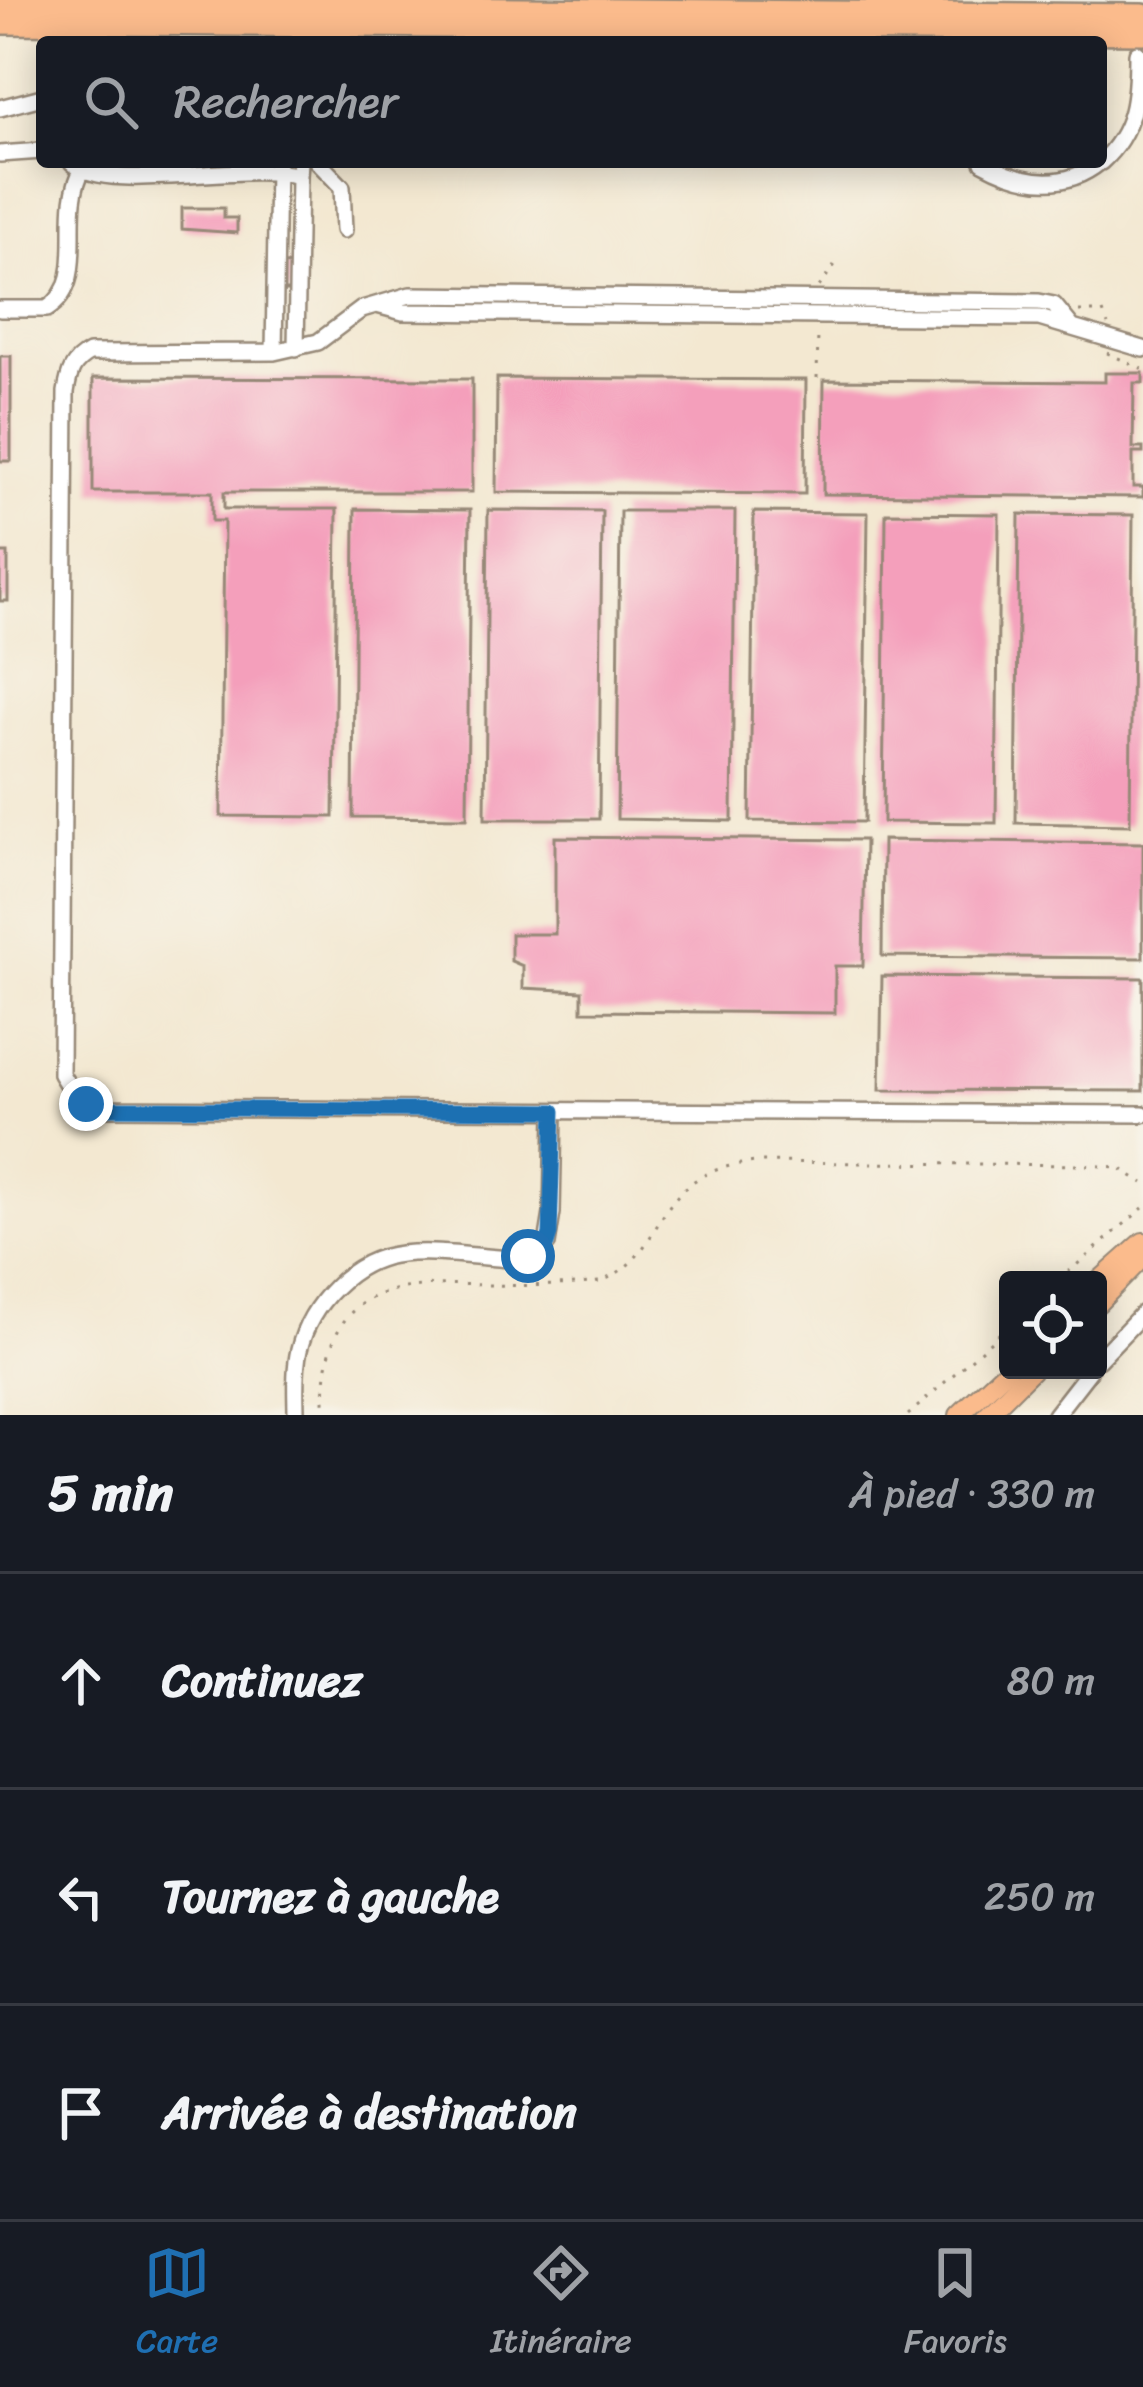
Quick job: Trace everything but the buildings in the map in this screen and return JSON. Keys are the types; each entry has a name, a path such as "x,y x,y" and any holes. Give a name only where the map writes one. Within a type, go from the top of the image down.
{"highway":[{"path":"956,14 1143,0"},
{"path":"0,4 1143,15"},
{"path":"0,23 1092,33 1141,42"}],"main road":[{"path":"1107,1274 1143,1242"},
{"path":"1107,1294 1143,1257"},
{"path":"959,1415 999,1377"},
{"path":"987,1415 1023,1379"}],"street":[{"path":"1107,154 1128,128 1137,95 1141,42"},
{"path":"0,108 36,99"},
{"path":"0,154 36,151"},
{"path":"0,309 46,308 64,294 70,274 70,203 77,168"},
{"path":"79,168 93,175 182,175 256,168"},
{"path":"274,352 277,168"},
{"path":"325,168 342,187 344,230"},
{"path":"995,168 1036,182 1072,178 1090,168"},
{"path":"296,348 300,169"},
{"path":"1143,349 1039,318 403,312 374,304 318,341 274,352 89,353 70,370 67,392 60,1052 66,1088 86,1104 101,1108 1143,1114"},
{"path":"296,1415 296,1367 305,1330 323,1301 346,1278 392,1255 512,1259 547,1244 554,1111"},
{"path":"1107,1351 1143,1313"},
{"path":"1055,1415 1083,1379"}],"path":[{"path":"324,1415 331,1346 347,1316 361,1304 409,1286 586,1283 614,1276 637,1257 669,1202 721,1168 757,1162 1118,1166 1143,1183"},
{"path":"1070,1271 1143,1208"},
{"path":"908,1415 999,1334"}],"route":[{"path":"86,1104 101,1108 554,1111 550,1234 547,1244 528,1256"}]}
